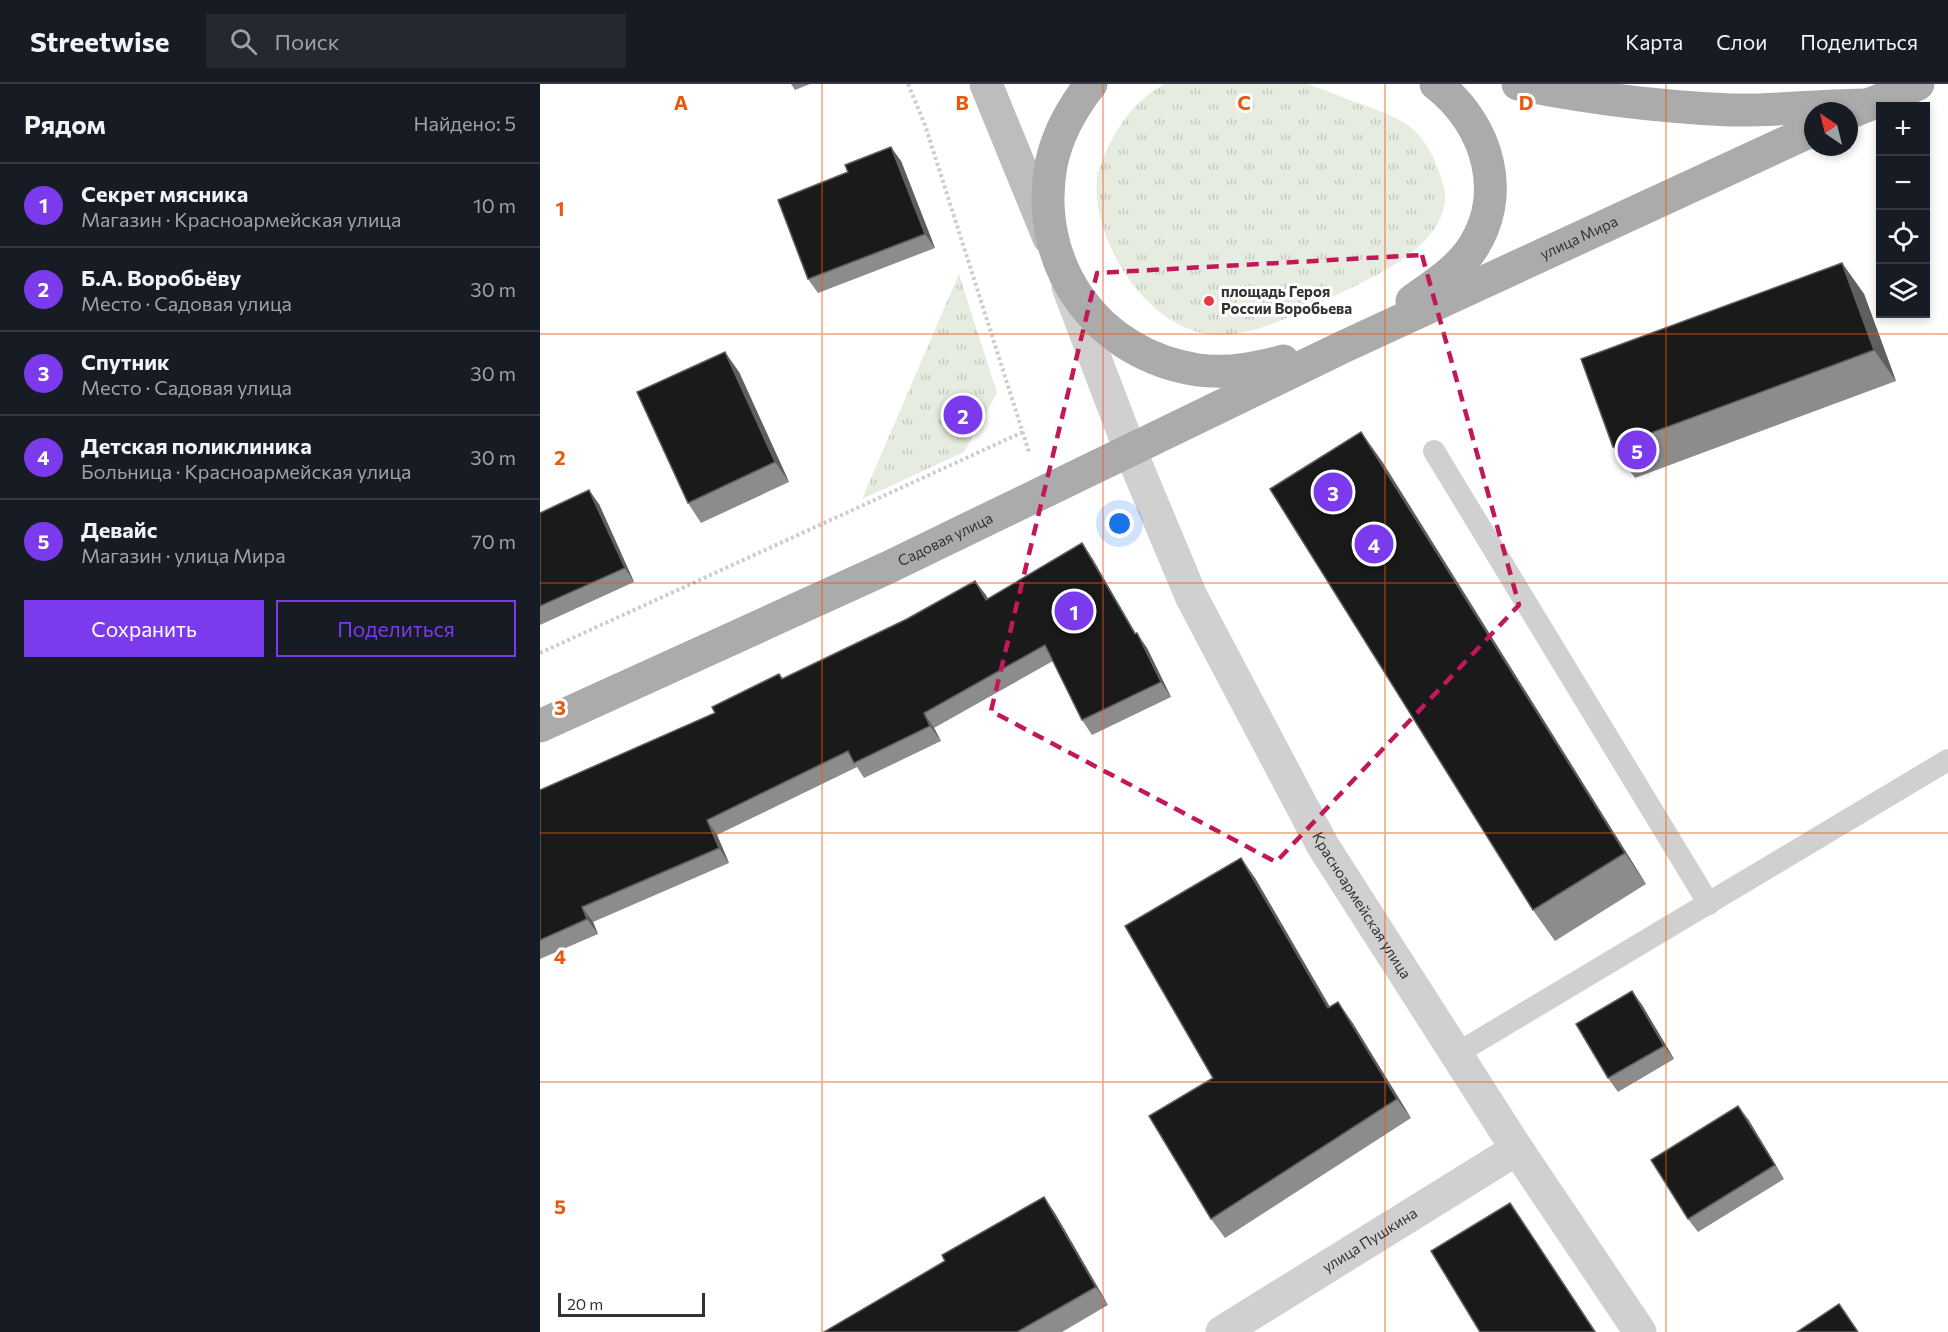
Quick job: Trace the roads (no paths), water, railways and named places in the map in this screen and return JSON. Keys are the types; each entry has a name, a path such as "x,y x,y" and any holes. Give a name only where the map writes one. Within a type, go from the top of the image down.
{"main road":[{"path":"986,84 1075,294 1104,327 1128,345 1169,363 1198,370 1243,370 1345,346 1404,307 1469,253 1485,218 1490,179 1484,147 1470,118 1453,98 1436,84"},
{"path":"1057,255 1048,199 1052,164 1056,146 1070,113 1091,84"},
{"path":"1518,84 1672,106 1732,110 1859,109 1918,84"},
{"name":"улица Мира","path":"1345,346 1804,134"},
{"name":"Садовая улица","path":"540,726 887,568 1041,491 1345,346"}],"street":[{"name":"Красноармейская улица","path":"1057,255 1130,450 1191,596 1323,846 1517,1149 1640,1332"},
{"name":"улица Пушкина","path":"1222,1332 1517,1149"}],"lane":[{"path":"1434,451 1708,904"},
{"path":"1456,1054 1948,760"}],"place":[{"name":"площадь Героя России Воробьева","path":"1209,301"},
{"name":"Б.А. Воробьёву","path":"963,415"},
{"name":"Девайс","path":"1637,450"},
{"name":"Спутник","path":"1333,492"},
{"name":"Детская поликлиника","path":"1374,544"},
{"name":"Секрет мясника","path":"1074,611"}]}
